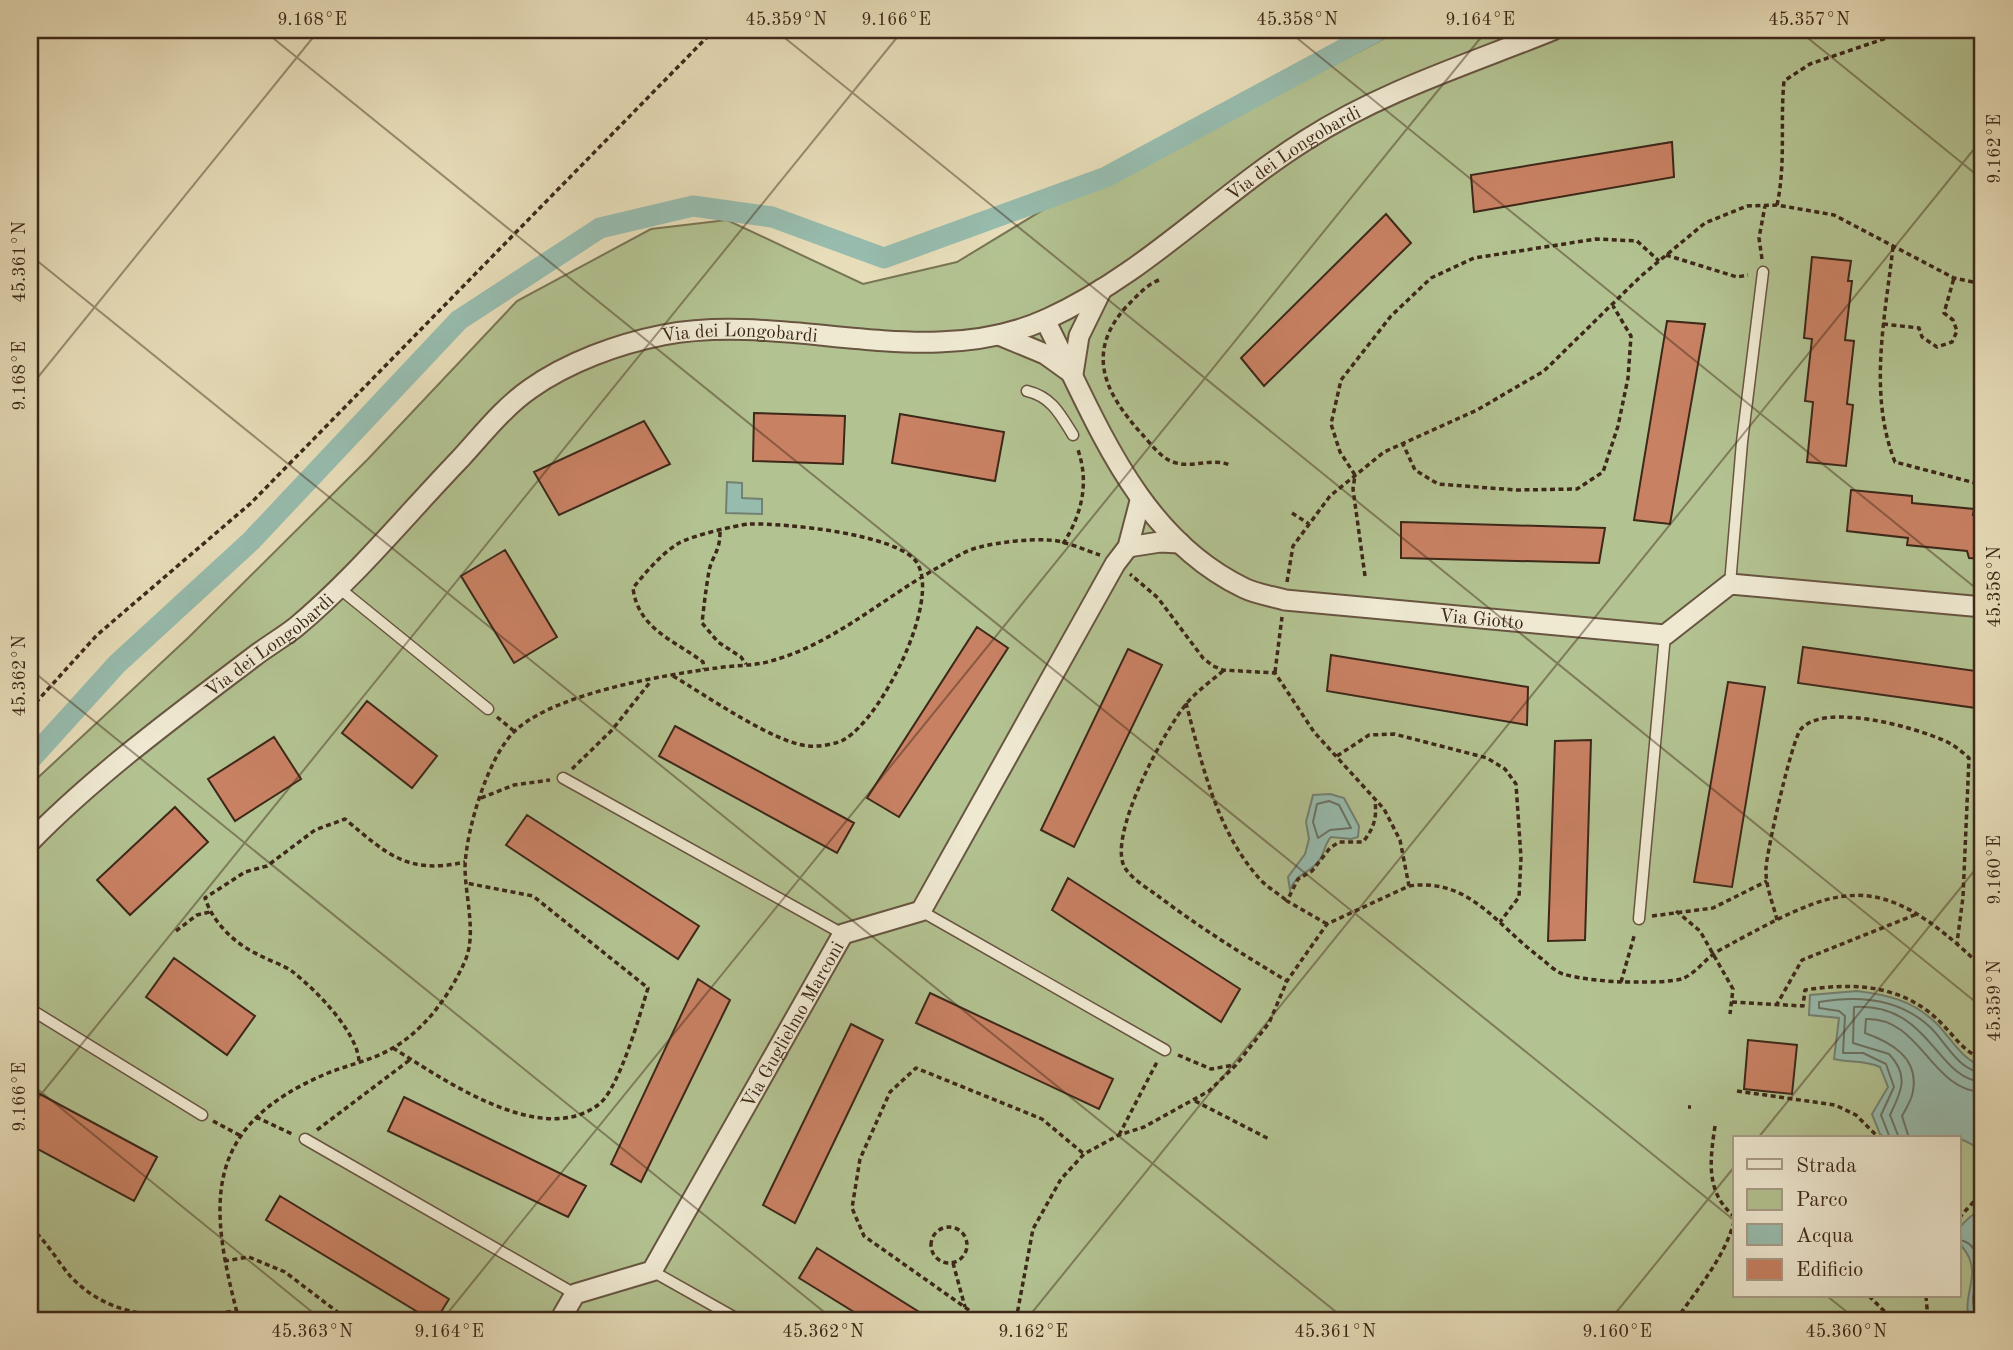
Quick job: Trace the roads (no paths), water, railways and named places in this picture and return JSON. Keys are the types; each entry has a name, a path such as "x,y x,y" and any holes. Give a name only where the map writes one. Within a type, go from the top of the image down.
{"street":[{"name":"Via dei Longobardi","path":"30,842 52,818 255,656 293,629 339,588 498,418 529,389 567,368 621,346 664,335 718,328 940,342 999,335 1045,320 1102,289 1168,243 1257,172 1341,119 1419,82 1553,30"},
{"path":"1073,375 1079,336 1102,289"},
{"name":"Via Giotto","path":"1045,320 1140,501 1180,543 1220,574 1246,589 1285,600 1665,635"},
{"name":"Via Giotto","path":"999,335 1045,354 1073,375"},
{"path":"921,911 1115,564 1128,547 1140,501"},
{"path":"1128,547 1160,542 1180,543"},
{"path":"1665,635 1730,584 1983,607"},
{"name":"Via Guglielmo Marconi","path":"652,1272 843,934 921,911"},
{"path":"560,1320 575,1294 652,1272"}],"lane":[{"path":"1730,584 1742,442 1763,272"},
{"path":"1027,391 1040,394 1055,405 1073,435"},
{"path":"339,588 488,709"},
{"path":"1639,919 1665,635"},
{"path":"563,778 843,934"},
{"path":"921,911 1165,1049"},
{"path":"30,1009 202,1115"},
{"path":"305,1139 575,1294"},
{"path":"652,1272 739,1320"}],"water":[{"path":"727,482 742,483 742,498 762,499 762,514 726,513"},
{"path":"1330,794 1344,798 1359,826 1358,837 1331,837 1318,862 1299,877 1290,890 1288,877 1305,854 1309,839 1306,822 1313,795"},
{"path":"1857,991 1889,997 1909,1004 1936,1023 1962,1053 1983,1067 1983,1150 1960,1138 1960,1136 1880,1134 1872,1114 1888,1087 1880,1067 1834,1059 1839,1018 1809,1015 1810,995"},
{"path":"1983,1207 1983,1320 1969,1320 1972,1267 1960,1242 1960,1228"}],"waterway":[{"path":"30,760 117,664 251,541 459,320 600,228 693,206 772,217 884,258 1106,177 1379,30"}]}
